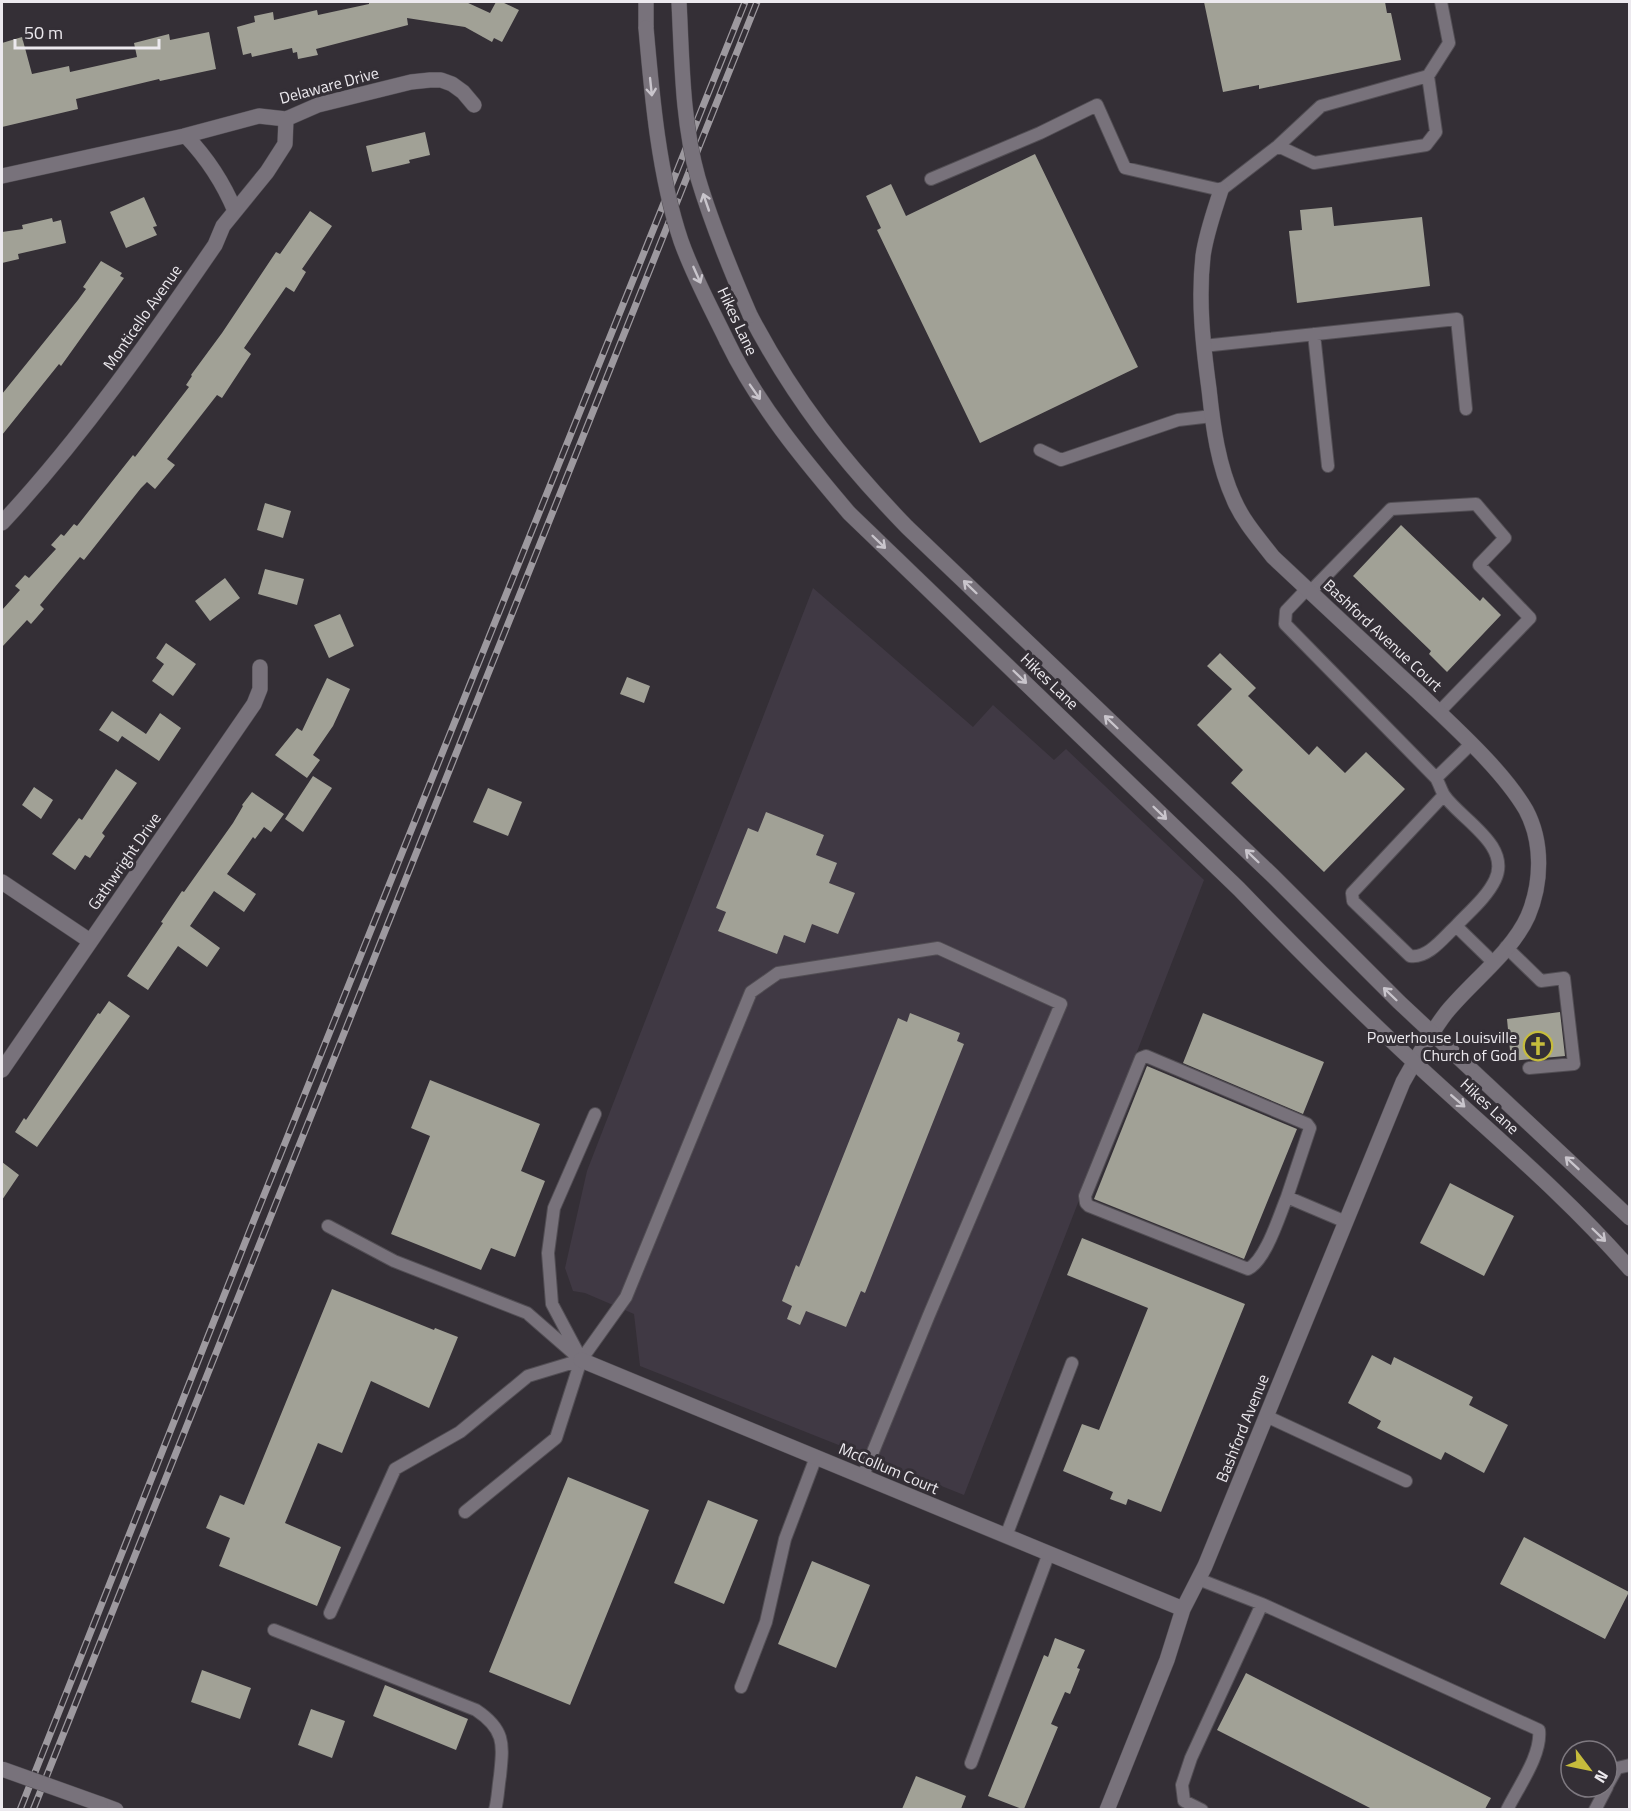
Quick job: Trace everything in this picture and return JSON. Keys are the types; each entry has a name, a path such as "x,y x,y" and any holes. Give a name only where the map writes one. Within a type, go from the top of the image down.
{"street":[{"name":"Hikes Lane","path":"646,2 651,90 664,172 681,241 744,376 807,464 849,513 1239,889 1299,951 1414,1062 1524,1162 1610,1246 1629,1269"},
{"name":"Hikes Lane","path":"679,2 684,93 698,177 734,278 773,360 797,396 865,484 907,527 1273,876 1316,921 1433,1034 1629,1218"},
{"name":"Delaware Drive","path":"2,176 186,136 259,116 286,119 318,105 411,82 441,80 452,84 463,92 474,105"},
{"name":"Monticello Avenue","path":"2,523 86,425 115,387 215,244 224,226 267,172 285,144 286,119"},
{"path":"186,136 207,158 225,187 235,211"},
{"name":"Bashford Avenue Court","path":"1221,190 1207,233 1203,257 1201,290 1203,346 1214,435 1224,477 1235,503 1273,557 1439,712 1506,783 1526,810 1538,847 1538,878 1528,915 1519,932 1446,1013 1414,1062"},
{"name":"Gathwright Drive","path":"2,1070 255,704 260,689 260,667"},
{"path":"2,882 90,941"},
{"name":"Bashford Avenue","path":"1107,1809 1167,1660 1183,1609 1198,1580 1403,1082 1414,1062"},
{"name":"McCollum Court","path":"581,1360 1183,1609"},
{"path":"2,1769 116,1809"}],"lane":[{"path":"1278,147 1314,163 1426,145 1436,132 1428,76 1449,43 1441,2"},
{"path":"931,179 1040,133 1097,105 1125,168 1221,190 1278,147 1321,106 1428,76"},
{"path":"1203,346 1458,319 1466,409"},
{"path":"1314,334 1328,466"},
{"path":"1040,450 1060,460 1178,420 1212,416"},
{"path":"1439,712 1530,618 1479,565 1505,538 1476,504 1391,509 1286,610 1285,624 1437,778 1444,795 1493,846 1498,861 1496,879 1456,926 1425,955 1410,956 1353,901 1352,893 1444,795"},
{"path":"1437,778 1471,744"},
{"path":"1456,926 1493,962"},
{"path":"1506,947 1542,981 1564,978 1574,1064 1529,1068"},
{"path":"465,1512 556,1438 581,1360 626,1297 751,992 778,973 938,948 1060,1004 863,1476"},
{"path":"1146,1056 1307,1124 1310,1128 1287,1197 1268,1242 1255,1265 1248,1269 1089,1206 1085,1196 1141,1058 1146,1056"},
{"path":"581,1360 552,1304 548,1252 554,1208 595,1114"},
{"path":"1287,1197 1346,1222"},
{"path":"328,1226 394,1261 527,1313 581,1360"},
{"path":"330,1613 395,1469 460,1432 528,1376 581,1360"},
{"path":"1006,1536 1072,1363"},
{"path":"1266,1416 1406,1481"},
{"path":"741,1688 766,1622 785,1539 816,1457"},
{"path":"971,1763 1049,1553"},
{"path":"1198,1580 1262,1604 1539,1730 1540,1741 1536,1754 1507,1809"},
{"path":"1202,1809 1184,1801 1182,1785 1191,1758 1262,1604"},
{"path":"274,1630 476,1710 488,1718 496,1727 503,1747 495,1809"}],"shaded area":[{"path":"813,588 973,727 993,705 1054,760 1066,749 1204,880 964,1495 640,1366 634,1314 585,1293 573,1291 565,1268 587,1171"}],"building":[{"path":"369,2 466,2 490,13 496,2 502,2 519,10 502,42 494,38 492,42 465,27 407,18 408,25 316,49 318,55 298,59 297,52 293,53 292,48 252,57 251,53 243,55 237,27 255,22 254,16 273,12 274,20 317,10 318,15 369,4"},
{"path":"1204,2 1385,2 1387,13 1391,13 1401,60 1259,89 1259,85 1223,92"},
{"path":"209,32 216,69 160,81 159,79 76,99 78,109 2,127 2,43 22,37 32,74 69,66 70,72 137,57 134,43 169,34 170,40"},
{"path":"425,132 430,155 409,160 410,163 372,172 366,146"},
{"path":"1035,154 1138,367 980,443 877,230 881,228 866,196 891,184 906,216"},
{"path":"144,197 157,226 153,227 157,235 126,248 110,212"},
{"path":"1332,207 1334,226 1422,217 1430,286 1297,303 1289,231 1302,230 1300,210"},
{"path":"310,211 332,226 302,269 306,272 294,292 286,287 244,348 251,354 222,398 217,395 167,459 175,465 155,489 147,482 141,488 84,560 80,557 40,605 44,609 31,624 27,620 2,647 2,610 20,590 15,586 25,575 29,578 56,549 51,545 61,534 64,536 74,524 77,526 133,455 135,457 189,387 186,385 191,375 276,252 280,254"},
{"path":"52,218 53,222 61,220 66,243 18,254 19,259 2,263 2,232 23,229 22,225"},
{"path":"101,261 122,273 120,276 124,278 61,366 59,364 2,435 2,394 78,300 86,289 83,287"},
{"path":"265,503 291,511 283,538 257,530"},
{"path":"1401,525 1480,601 1483,597 1501,615 1447,672 1429,654 1431,651 1353,576"},
{"path":"265,569 304,579 297,605 258,594"},
{"path":"225,578 240,598 210,621 195,601"},
{"path":"340,614 354,646 329,658 314,625"},
{"path":"166,643 196,664 173,696 152,681 164,664 156,658"},
{"path":"1220,653 1256,688 1248,696 1309,755 1317,746 1345,773 1366,752 1405,789 1324,872 1231,783 1243,770 1197,725 1232,689 1207,666"},
{"path":"627,677 650,686 644,703 620,694"},
{"path":"327,678 350,689 333,726 313,755 320,760 307,778 275,755 297,728 302,731"},
{"path":"112,711 146,734 160,713 181,728 159,761 122,736 118,742 99,730"},
{"path":"116,769 137,783 102,833 105,836 90,858 85,855 75,870 52,854 79,818 82,820"},
{"path":"313,776 332,788 303,832 285,819"},
{"path":"34,787 53,800 41,819 22,805"},
{"path":"488,788 522,802 508,836 473,822"},
{"path":"252,792 284,814 271,832 264,827 255,839 253,837 227,874 256,894 244,912 214,891 190,926 220,948 207,967 178,946 148,990 127,976 182,891 184,892 233,823"},
{"path":"766,812 824,835 816,855 837,863 829,883 855,893 838,934 812,924 805,943 784,935 777,954 718,931 726,912 716,908 748,828 758,832"},
{"path":"109,1001 130,1016 37,1147 15,1132 24,1118 26,1120 98,1013 100,1014"},
{"name":"Powerhouse Louisville Church of God","path":"1560,1012 1565,1056 1511,1061 1507,1019"},
{"path":"910,1013 960,1033 957,1041 964,1044 865,1293 861,1291 846,1327 806,1311 800,1325 787,1319 792,1306 782,1301 796,1265 799,1267 898,1018 907,1022"},
{"path":"1203,1013 1324,1062 1303,1114 1183,1063"},
{"path":"1147,1066 1297,1129 1244,1259 1094,1199"},
{"path":"430,1080 540,1124 521,1171 545,1181 515,1257 491,1248 481,1270 391,1234 430,1136 411,1128"},
{"path":"2,1162 19,1175 2,1200"},
{"path":"1450,1183 1514,1216 1484,1276 1420,1243"},
{"path":"1082,1238 1245,1304 1161,1512 1128,1499 1126,1505 1110,1499 1113,1492 1063,1471 1082,1424 1099,1430 1148,1308 1067,1275"},
{"path":"332,1289 434,1330 435,1328 458,1337 429,1408 371,1381 342,1453 318,1443 285,1523 341,1547 317,1606 219,1566 230,1538 206,1528 220,1495 244,1505"},
{"path":"1372,1355 1391,1365 1394,1357 1473,1397 1469,1405 1508,1425 1484,1473 1445,1452 1441,1460 1377,1428 1381,1421 1348,1403"},
{"path":"568,1477 649,1510 570,1705 489,1672"},
{"path":"708,1500 758,1520 724,1604 674,1583"},
{"path":"1524,1537 1629,1592 1605,1639 1500,1584"},
{"path":"812,1561 870,1585 836,1668 778,1644"},
{"path":"1055,1638 1085,1650 1070,1694 1065,1692 1051,1724 1058,1727 1024,1809 1022,1809 988,1796 1044,1655 1048,1657"},
{"path":"202,1670 251,1688 240,1719 191,1702"},
{"path":"1246,1673 1491,1798 1485,1809 1372,1809 1217,1730"},
{"path":"385,1685 468,1719 456,1750 373,1716"},
{"path":"311,1709 345,1721 332,1758 298,1745"},
{"path":"916,1776 966,1796 961,1809 902,1809"}],"railway":[{"path":"20,1810 254,1220 745,2"},
{"path":"33,1810 757,2"}],"place":[{"name":"Powerhouse Louisville Church of God","path":"1538,1046"}]}
